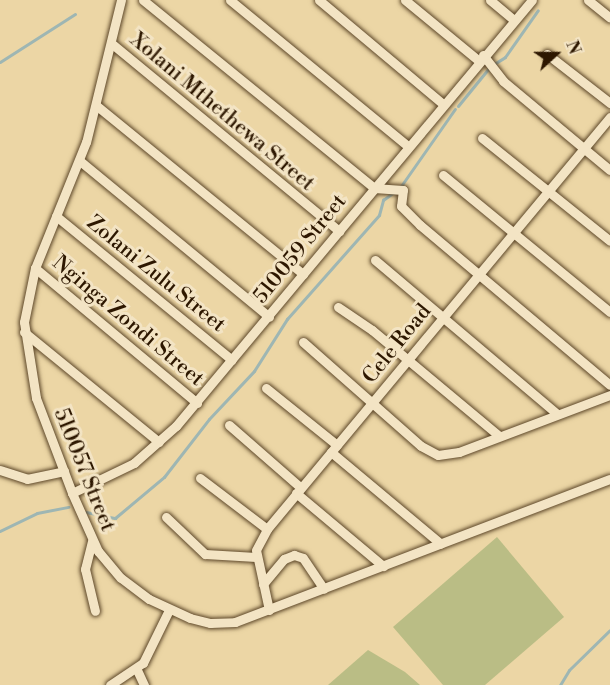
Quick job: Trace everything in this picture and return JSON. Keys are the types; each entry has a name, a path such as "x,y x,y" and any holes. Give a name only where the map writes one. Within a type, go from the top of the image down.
{"street":[{"name":"510057 Street","path":"121,0 97,106 80,160 35,268 24,307 24,332 36,398 92,541 120,578 169,609 210,623 236,622 610,479"},
{"path":"143,0 374,188 403,190 401,206 610,385"},
{"path":"230,0 408,146"},
{"path":"319,0 443,104"},
{"path":"405,0 481,58 503,81 610,170"},
{"path":"490,0 514,20"},
{"name":"510059 Street","path":"72,493 127,466 159,442 197,403 481,58 532,0"},
{"path":"588,0 610,18"},
{"name":"Xolani Mthethewa Street","path":"111,43 339,231"},
{"path":"547,54 610,103"},
{"path":"97,106 303,274"},
{"name":"Cele Road","path":"256,557 257,546 267,529 298,490 610,117"},
{"path":"482,138 610,241"},
{"path":"80,160 268,316"},
{"path":"443,175 610,312"},
{"name":"Zolani Zulu Street","path":"56,216 232,360"},
{"path":"375,260 557,414"},
{"name":"Nginga Zondi Street","path":"35,268 197,403"},
{"path":"338,307 408,360 499,436"},
{"path":"24,332 159,442"},
{"path":"303,342 421,446 438,455 459,452 610,395"},
{"path":"266,388 441,544"},
{"path":"229,425 383,567"},
{"path":"0,470 27,479 64,471"},
{"path":"200,478 267,529"},
{"path":"166,517 205,554 256,557 269,610"},
{"path":"92,541 85,569 95,611"},
{"path":"263,584 284,559 294,555 303,558 324,589"},
{"path":"110,685 137,670 169,609"},
{"path":"137,670 144,685"}],"green space":[{"path":"497,537 564,617 485,685 443,685 393,627"},
{"path":"368,650 405,672 420,685 328,685"}],"waterway":[{"path":"494,64 505,57 538,10"},
{"path":"0,62 75,14"},
{"path":"458,106 489,68"},
{"path":"401,186 455,109"},
{"path":"86,512 115,518 164,477 209,419 254,371 287,319 379,215 383,200 394,192"},
{"path":"0,531 37,513 68,507"},
{"path":"560,685 569,670 610,630"}]}
